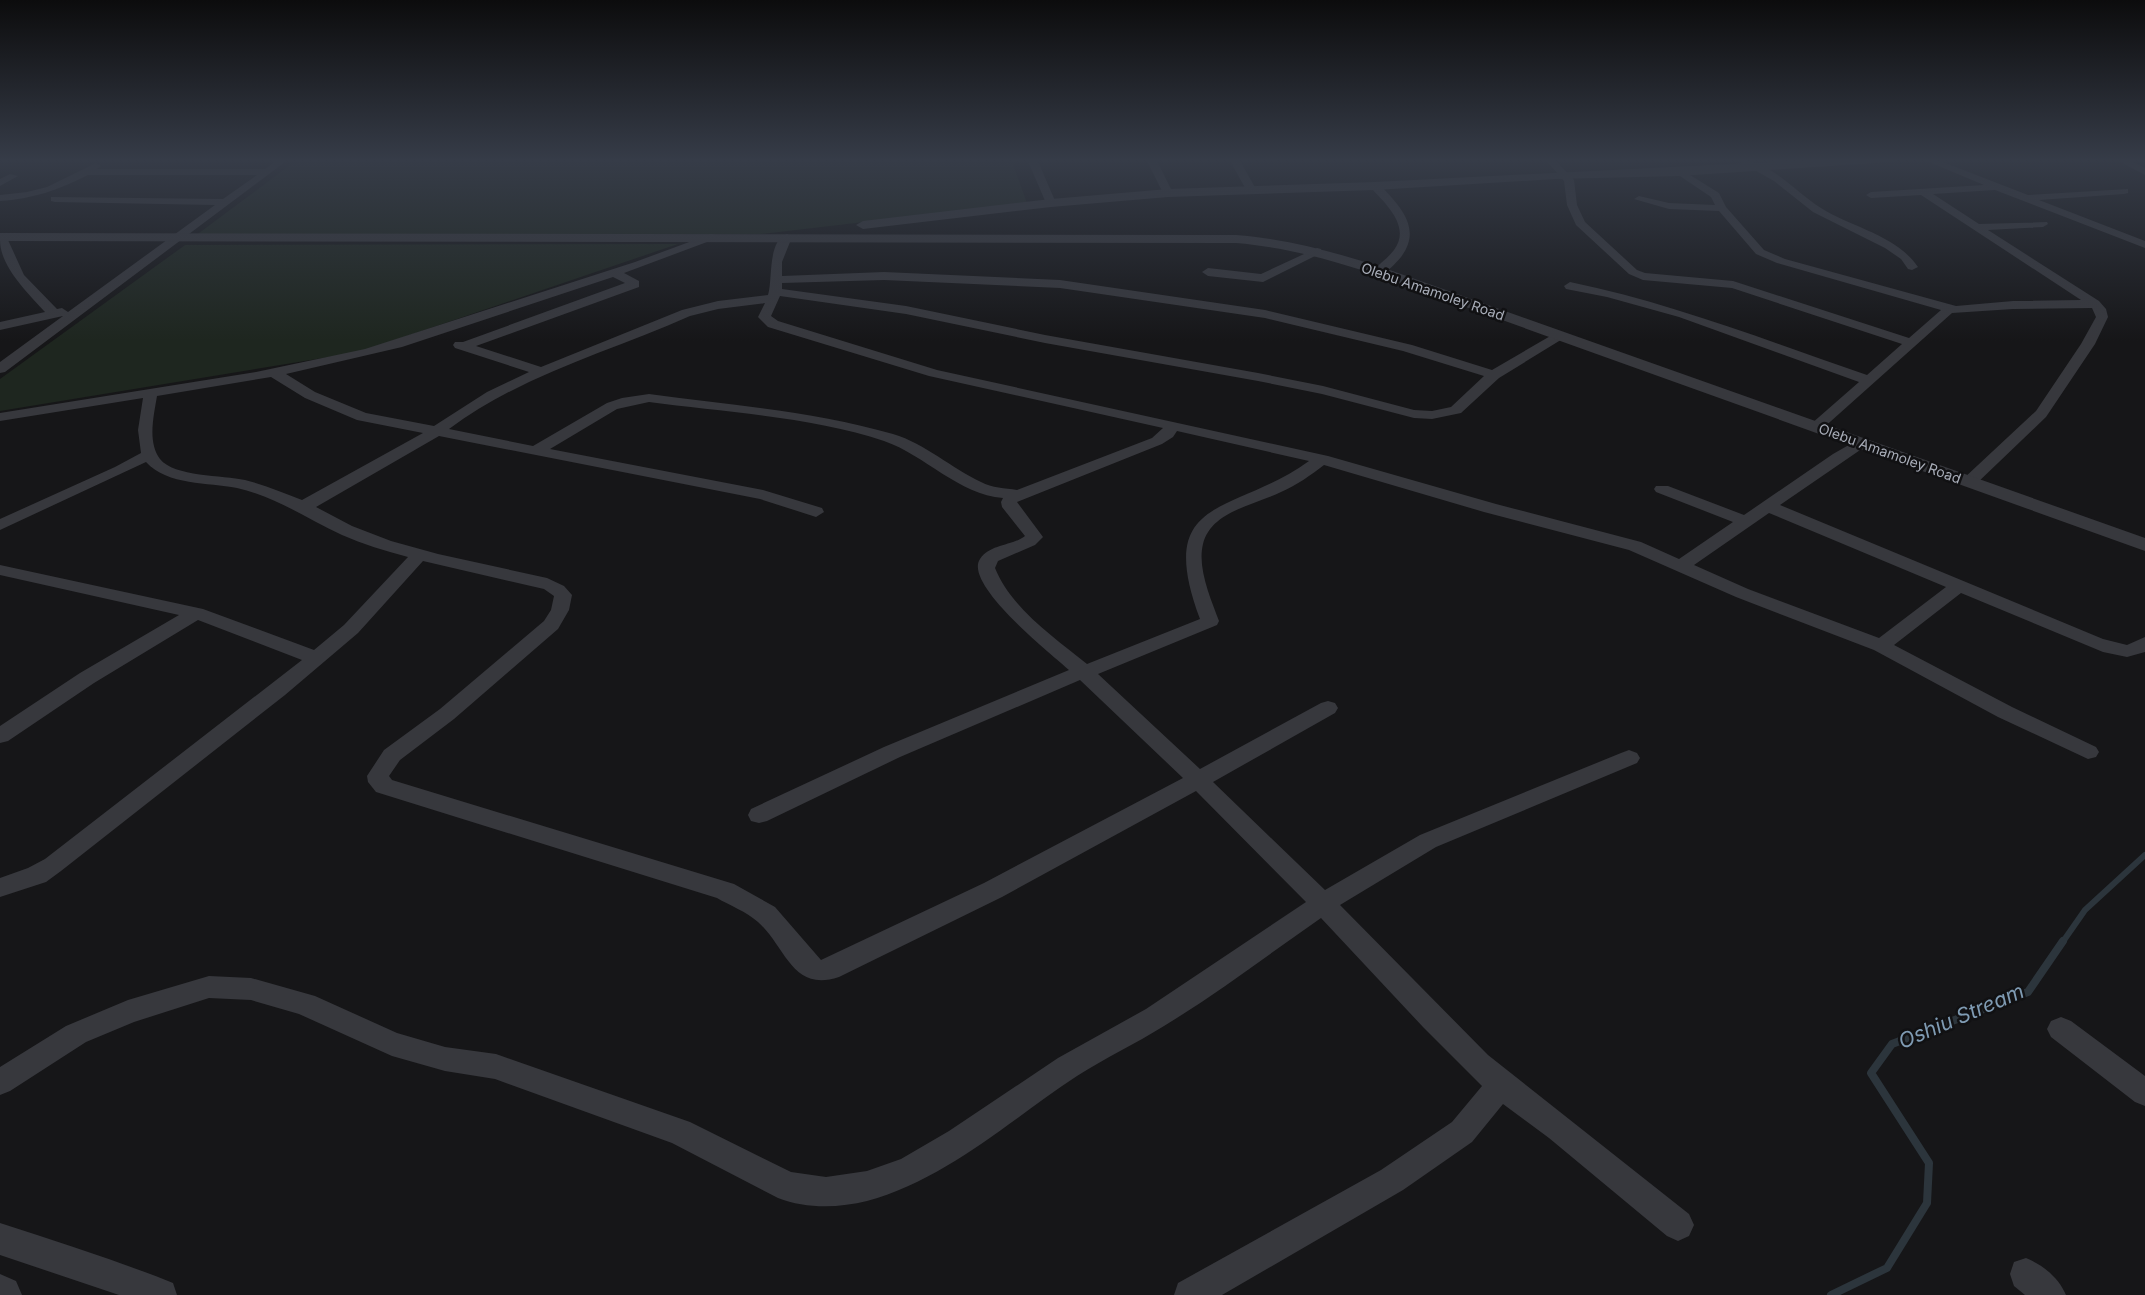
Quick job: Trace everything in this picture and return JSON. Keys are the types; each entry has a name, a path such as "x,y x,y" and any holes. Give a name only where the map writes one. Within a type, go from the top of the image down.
{"street":[{"path":"0,369 202,219"},
{"path":"920,219 780,237 776,262 776,290 764,317 784,327 934,373 1322,459 1490,508 1605,537 1682,565 1742,593 1881,646 2004,712 2088,752"},
{"path":"1379,271 1400,252 1404,228 1402,219"},
{"path":"1578,219 1613,255 1638,275 1733,285 1912,343"},
{"path":"1732,219 1752,244 1766,256 1949,309 1962,311 2013,305 2095,304"},
{"path":"1836,219 1889,246 1905,257 1911,267"},
{"path":"1966,219 2095,304 2102,316 2098,326 2042,414 1969,482"},
{"path":"2082,219 2145,245"},
{"path":"1978,227 2043,224"},
{"name":"Olebu Amamoley Road","path":"1,240 24,237 780,237 1236,239 1282,243 1317,251 1379,271 2145,545"},
{"path":"0,417 346,358 432,333 615,273 711,237"},
{"path":"1,240 19,276 54,314"},
{"path":"1208,272 1263,278 1317,251"},
{"path":"463,346 635,284 615,273"},
{"path":"303,507 436,432 452,418 484,397 686,313 776,290 884,276 1060,284 1265,314 1407,348 1494,375"},
{"path":"1570,286 1605,293 1660,309 1868,380"},
{"path":"776,290 906,310 1056,341 1258,377 1414,414 1432,415 1456,410 1494,375 1559,335"},
{"path":"0,326 81,307"},
{"path":"1816,427 1949,309"},
{"path":"432,333 463,346 544,372"},
{"path":"272,372 310,395 362,417 763,495 816,512"},
{"path":"151,392 145,422 150,454 158,466 179,474 241,484 303,507 350,532 420,554 551,585 558,589 563,601 551,625 447,714 392,755 381,769 378,776 379,783 725,891 766,914 808,965 818,970 831,969 993,890 1299,726 1328,708"},
{"path":"537,450 612,406 649,398 792,417 889,438 921,451 976,486 999,494 1015,494 1157,441 1168,434 1172,424"},
{"path":"1682,565 1747,522 1800,482 1861,443"},
{"path":"0,525 150,454"},
{"path":"759,815 892,752 1210,621 1193,557 1194,544 1205,523 1234,506 1298,477 1322,459"},
{"path":"1662,489 1747,522"},
{"path":"1015,494 1009,502 1010,508 1030,528 1034,537 1028,543 994,555 986,564 988,576 994,587 1014,609 1085,671 1197,779 1323,903 1420,1006 1502,1086 1558,1127 1678,1225"},
{"path":"1768,506 1958,587 2124,652 2137,650 2145,643"},
{"path":"0,888 37,875 53,865 316,658 351,630 420,554"},
{"path":"0,570 196,613 316,658"},
{"path":"1881,646 1958,587"},
{"path":"0,736 10,719 87,678 196,613"},
{"path":"0,1082 76,1034 128,1011 178,994 208,987 251,989 305,1004 392,1044 445,1059 496,1067 544,1086 680,1132 747,1168 789,1187 826,1192 867,1186 910,1170 960,1141 1068,1067 1156,1017 1323,903 1428,841 1629,758"},
{"path":"2061,1029 2145,1093"},
{"path":"1190,1295 1392,1180 1462,1132 1484,1103 1502,1086"},
{"path":"0,1239 102,1272 161,1295"}],"shaded area":[{"path":"217,219 886,219 761,234 195,236"},
{"path":"678,244 360,352 0,411 0,379 185,245"}],"waterway":[{"name":"Oshiu Stream","path":"2062,943 2085,910 2145,855"},
{"name":"Oshiu Stream","path":"1831,1295 1887,1268 1927,1203 1929,1163 1871,1073 1892,1044 2028,992 2063,941"}]}
